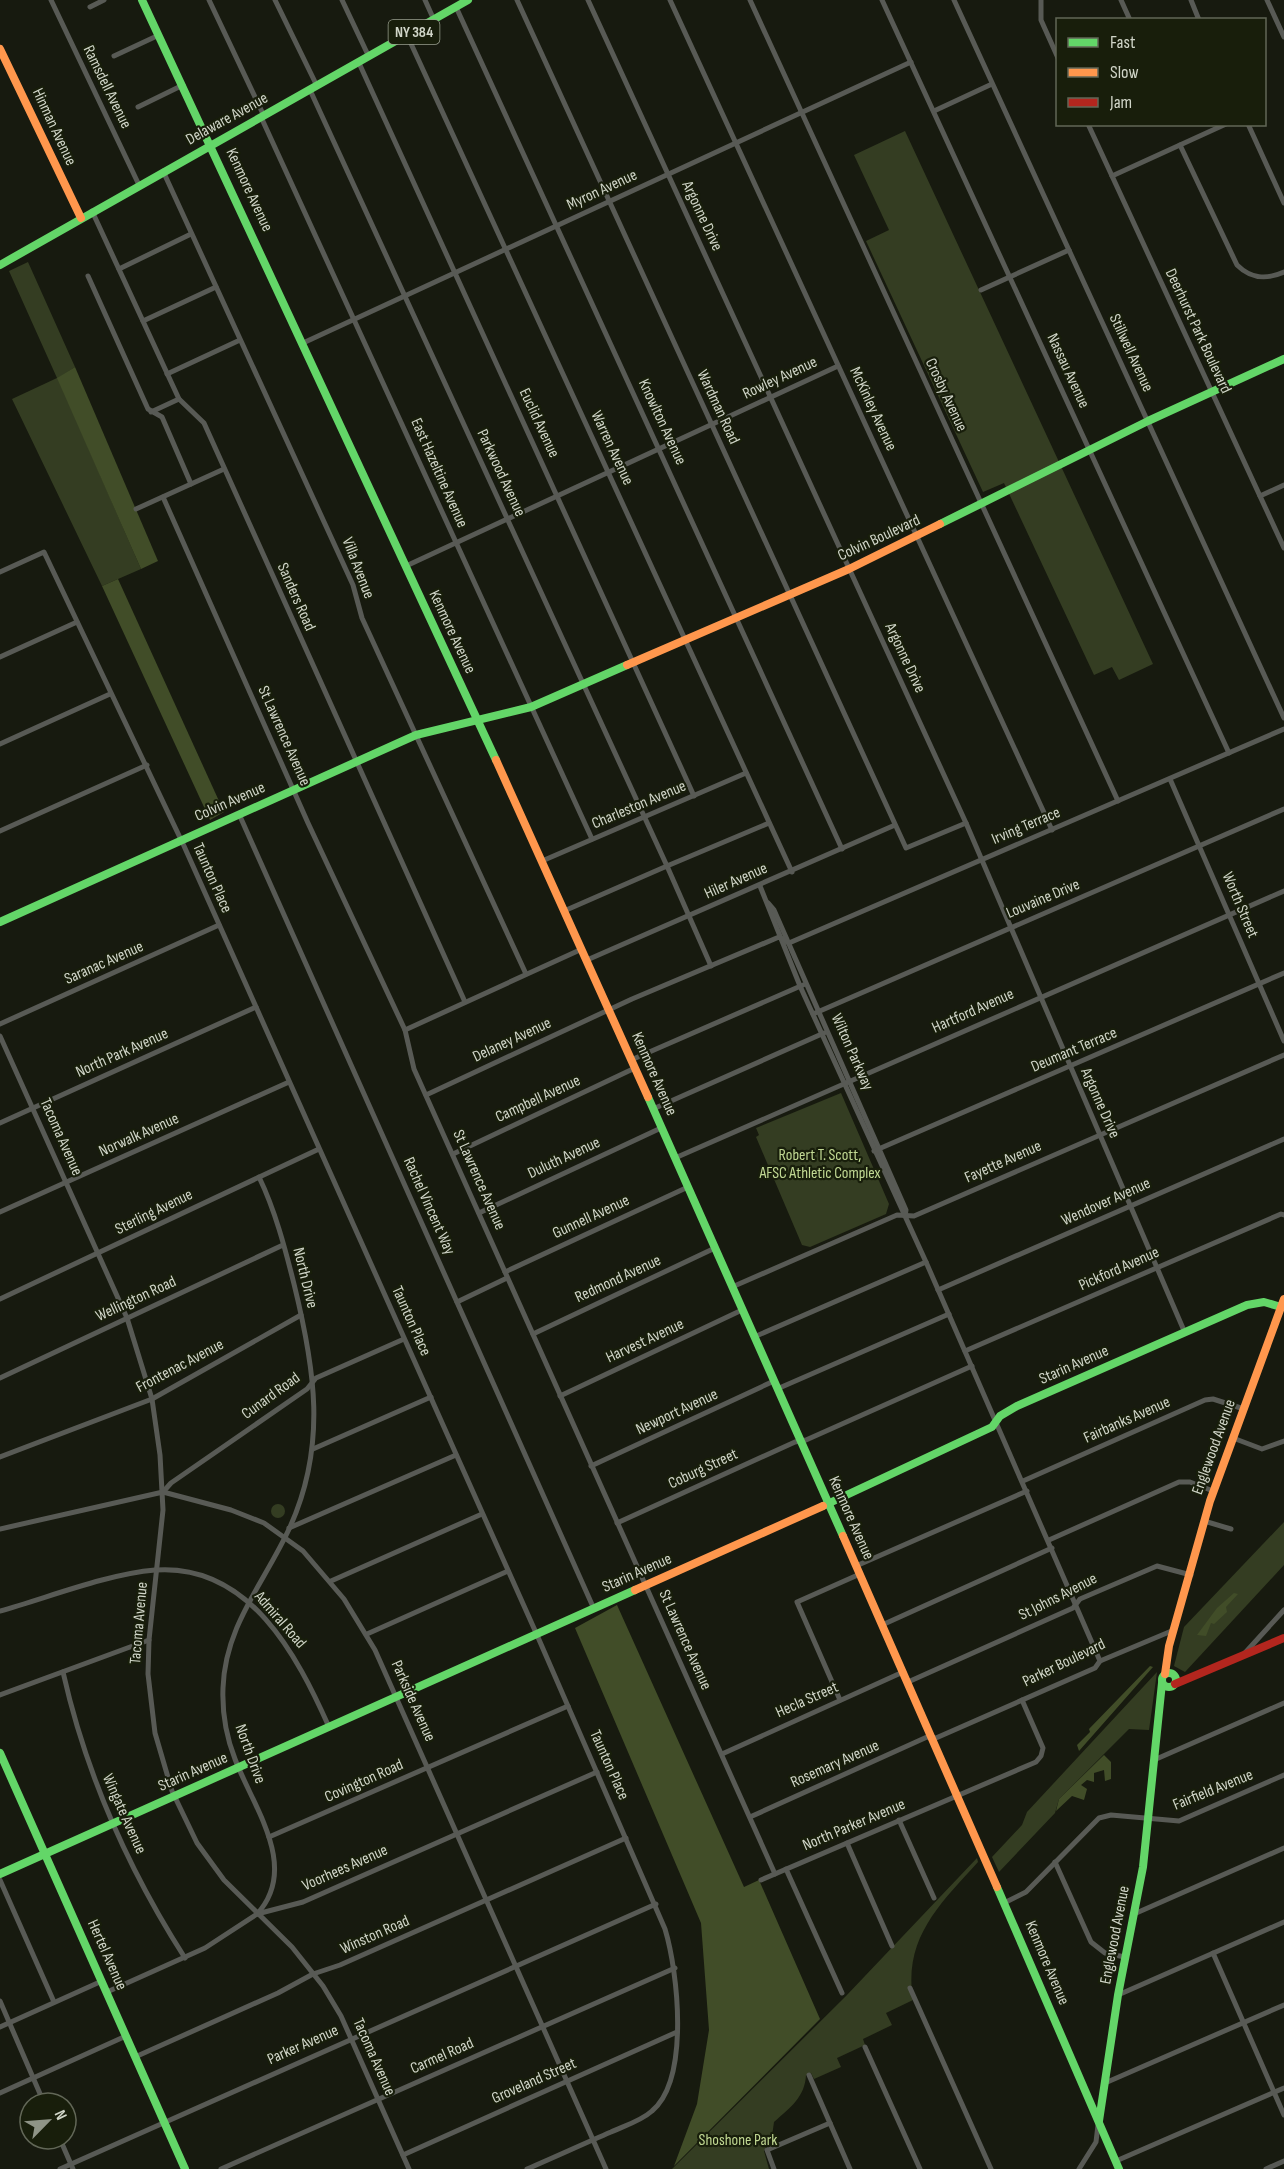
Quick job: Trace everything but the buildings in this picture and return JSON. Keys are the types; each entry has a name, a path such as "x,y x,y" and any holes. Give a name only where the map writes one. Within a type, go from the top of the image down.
{"street":[{"name":"Ramsdell Avenue","path":"51,0 139,185"},
{"path":"90,7 104,0"},
{"name":"Kenmore Avenue","path":"142,0 212,144 587,960 908,1682 1118,2165"},
{"name":"East Hazeltine Avenue","path":"209,0 592,839"},
{"name":"Parkwood Avenue","path":"275,0 405,296 711,966"},
{"path":"342,0 369,57"},
{"path":"425,0 434,20"},
{"name":"Delaware Avenue","path":"0,265 468,0"},
{"name":"Wardman Road","path":"517,0 906,848 966,823"},
{"name":"Argonne Drive","path":"588,0 966,823 1009,928 1185,1333"},
{"name":"McKinley Avenue","path":"670,0 1052,830"},
{"name":"Crosby Avenue","path":"750,0 1118,801"},
{"name":"Nassau Avenue","path":"882,0 1229,753"},
{"name":"Stillwell Avenue","path":"954,0 1284,718"},
{"path":"1041,0 1041,20 1056,54"},
{"path":"1121,0 1129,18"},
{"path":"1191,0 1198,18"},
{"path":"1267,0 1284,37"},
{"name":"Knowlton Avenue","path":"456,7 842,849"},
{"path":"114,56 159,35"},
{"name":"Warren Avenue","path":"407,35 792,872"},
{"name":"Hinman Avenue","path":"0,49 81,218"},
{"name":"Myron Avenue","path":"303,343 911,62"},
{"name":"Euclid Avenue","path":"359,63 694,796"},
{"path":"934,111 992,84"},
{"path":"138,107 183,85"},
{"name":"Deerhurst Park Boulevard","path":"1089,126 1284,548"},
{"path":"1112,176 1222,126"},
{"path":"1249,126 1284,202"},
{"path":"1180,146 1237,265 1246,273 1258,277 1271,277 1284,272"},
{"name":"Villa Avenue","path":"163,171 353,585 360,614 526,974"},
{"name":"Sanders Road","path":"92,211 179,399 204,423 465,1002"},
{"path":"119,269 192,234"},
{"path":"981,290 1069,250"},
{"path":"88,276 151,412 162,417 191,484"},
{"path":"143,321 216,287"},
{"path":"167,374 240,340"},
{"name":"Colvin Boulevard","path":"476,719 531,707 849,569 1148,421 1284,359"},
{"name":"Rowley Avenue","path":"406,566 838,366"},
{"path":"151,412 179,399"},
{"path":"136,509 224,470"},
{"path":"1260,496 1284,485"},
{"name":"St Lawrence Avenue","path":"163,497 294,790 405,1030 413,1064 426,1095 775,1874"},
{"name":"Taunton Place","path":"0,572 44,552 181,840 656,1904 675,1968 678,1998 677,2032 667,2087 661,2102 648,2114 593,2140"},
{"path":"0,657 77,622"},
{"path":"0,744 110,694"},
{"name":"Colvin Avenue","path":"0,922 416,735 476,719"},
{"name":"Irving Terrace","path":"789,944 1284,729"},
{"path":"0,831 147,765"},
{"name":"Charleston Avenue","path":"542,861 746,773"},
{"name":"Worth Street","path":"1170,779 1284,1041"},
{"name":"Louvaine Drive","path":"816,1012 1284,809"},
{"name":"Rachel Vincent Way","path":"239,814 594,1609"},
{"path":"564,911 769,823"},
{"name":"Hiler Avenue","path":"587,960 895,825"},
{"name":"Wilton Parkway","path":"759,886 800,986 828,1031 900,1209 972,1366"},
{"name":"Hartford Avenue","path":"675,1158 1284,891"},
{"name":"Wilton Parkway","path":"767,902 774,910 807,983 822,1034 847,1081"},
{"name":"Saranac Avenue","path":"0,1024 219,925"},
{"path":"779,937 789,944"},
{"name":"Delaney Avenue","path":"426,1095 609,1010 779,937"},
{"path":"405,1030 582,949"},
{"name":"Deumant Terrace","path":"877,1149 1284,973"},
{"name":"Campbell Avenue","path":"453,1154 633,1064 807,983"},
{"name":"North Park Avenue","path":"0,1123 256,1007"},
{"path":"653,1108 828,1031"},
{"name":"Tacoma Avenue","path":"0,1036 127,1318 152,1399 163,1492 149,1640 149,1681 155,1733 174,1797 197,1843 224,1880 292,1947 335,2006 409,2169"},
{"name":"Fayette Avenue","path":"732,1287 897,1215 914,1216 1284,1055"},
{"name":"Norwalk Avenue","path":"0,1212 289,1082"},
{"name":"Duluth Avenue","path":"479,1213 662,1128"},
{"name":"Wendover Avenue","path":"938,1290 1284,1139"},
{"name":"Sterling Avenue","path":"0,1299 319,1149"},
{"name":"North Drive","path":"256,1914 266,1904 274,1879 274,1856 269,1837 239,1768 225,1723 223,1686 231,1638 248,1602 285,1537 304,1490 313,1449 316,1415 313,1381 301,1315 283,1245 259,1177"},
{"name":"Gunnell Avenue","path":"457,1302 506,1275 688,1187"},
{"name":"Pickford Avenue","path":"965,1352 1157,1267 1281,1214 1284,1215"},
{"name":"Wellington Road","path":"0,1378 283,1245"},
{"name":"Redmond Avenue","path":"533,1334 715,1248"},
{"path":"754,1337 926,1262"},
{"name":"Starin Avenue","path":"0,1874 828,1503 992,1427 1000,1416 1017,1406 1255,1303 1283,1303"},
{"name":"Englewood Avenue","path":"1078,2169 1096,2142 1118,1995 1143,1867 1161,1701 1170,1680 1168,1649 1176,1629 1204,1521 1283,1303"},
{"name":"Harvest Avenue","path":"560,1396 742,1310"},
{"name":"Newport Avenue","path":"591,1466 776,1385 949,1314"},
{"name":"Frontenac Avenue","path":"0,1457 152,1399 301,1315"},
{"name":"Cunard Road","path":"163,1492 171,1483 307,1389 313,1381 404,1339"},
{"path":"800,1441 972,1366 1101,1661"},
{"path":"313,1449 430,1398"},
{"name":"Fairbanks Avenue","path":"1023,1481 1205,1400 1213,1399 1244,1409"},
{"path":"1233,1438 1262,1449 1284,1441"},
{"name":"Coburg Street","path":"617,1523 800,1441"},
{"path":"289,1528 456,1455"},
{"path":"1049,1540 1179,1482 1190,1482 1214,1491"},
{"path":"840,1700 797,1602 858,1570 1027,1491"},
{"name":"Parkside Avenue","path":"0,1529 163,1492 253,1517 285,1537 331,1581 368,1634 606,2169"},
{"path":"331,1581 482,1514"},
{"path":"1204,1521 1231,1529"},
{"path":"882,1625 1053,1548"},
{"name":"St Johns Avenue","path":"908,1682 1073,1608 1080,1599 1157,1566 1191,1575"},
{"name":"Admiral Road","path":"0,1611 121,1577 157,1570 187,1572 208,1578 230,1588 248,1602 273,1628 306,1676 329,1728"},
{"path":"368,1634 508,1571"},
{"path":"1240,1657 1284,1610"},
{"name":"Parker Boulevard","path":"932,1737 936,1738 1095,1668 1101,1661 1176,1629"},
{"path":"1170,1680 1191,1679 1284,1638"},
{"path":"0,1695 149,1640"},
{"name":"Wingate Avenue","path":"63,1672 84,1752 113,1824 145,1891 185,1958"},
{"name":"Hecla Street","path":"722,1754 903,1672"},
{"name":"North Parker Avenue","path":"761,1880 1039,1759 1043,1748 1022,1700"},
{"path":"1154,1760 1284,1703"},
{"name":"Covington Road","path":"269,1837 568,1706"},
{"name":"Rosemary Avenue","path":"750,1817 927,1737 932,1737"},
{"name":"Hertel Avenue","path":"0,1753 185,2169"},
{"name":"Voorhees Avenue","path":"107,1992 185,1958 222,1938 256,1914 303,1902 597,1772"},
{"name":"Fairfield Avenue","path":"1004,1903 1026,1892 1098,1818 1111,1815 1179,1821 1284,1775"},
{"path":"899,1820 934,1898"},
{"name":"Winston Road","path":"135,2057 278,1993 313,1974 340,1965 627,1838"},
{"path":"847,1843 892,1946"},
{"path":"1134,1914 1284,1848"},
{"path":"1055,1862 1091,1941 1105,1953 1125,1958"},
{"path":"786,1869 842,1993"},
{"path":"0,1880 54,2002"},
{"name":"Parker Avenue","path":"60,2169 72,2167 164,2122 656,1904"},
{"path":"1118,1995 1284,1922"},
{"path":"1213,1953 1284,2115"},
{"name":"Carmel Road","path":"220,2169 675,1968"},
{"path":"0,2026 102,1981"},
{"path":"910,1988 991,2169"},
{"path":"0,2001 39,2091"},
{"path":"1105,2083 1284,2005"},
{"name":"Groveland Street","path":"403,2155 677,2032"},
{"path":"0,2093 126,2036"},
{"path":"865,2047 920,2169"},
{"path":"809,2075 850,2169"},
{"path":"1118,2165 1284,2088"},
{"path":"774,2169 767,2150 830,2123"},
{"path":"527,2169 593,2140"},
{"path":"65,2151 72,2167"},
{"path":"1266,2169 1284,2161"}],"green space":[{"path":"905,131 1153,664 1119,680 1112,667 1094,675 1004,483 983,492 866,241 889,230 854,155"},
{"path":"28,262 75,367 58,378 141,569 102,586 12,399 57,378 9,271"},
{"path":"75,367 158,561 141,569 57,378"},
{"path":"118,579 224,812 210,820 102,586"},
{"name":"Robert T. Scott, AFSC Athletic Complex","path":"841,1093 889,1204 886,1214 810,1247 802,1245 756,1137 759,1135 756,1128"},
{"path":"275,1504 281,1504 285,1511 281,1518 275,1518 271,1514 271,1508"},
{"path":"1284,1522 1284,1565 1185,1672 1174,1666 1184,1627"},
{"path":"1234,1593 1238,1594 1226,1607 1227,1612 1214,1624 1211,1623 1206,1636 1197,1635 1217,1608"},
{"path":"617,1605 744,1887 759,1880 820,2019 674,2166 697,2104 709,2030 701,1923 575,1628"},
{"path":"1150,1666 1153,1667 1079,1751 1077,1745 1090,1732 1089,1729"},
{"path":"1157,1672 1149,1730 1129,1729 1059,1799 1055,1813 999,1872 992,1857 1022,1825 1027,1812"},
{"path":"1104,1755 1111,1762 1111,1779 1105,1781 1104,1770 1094,1773 1094,1782 1087,1780 1081,1785 1087,1789 1084,1800 1072,1796 1056,1811 1059,1799"},
{"name":"Shoshone Park","path":"977,1858 978,1862 938,1908 919,1940 911,1978 913,2000 886,2013 892,2025 863,2039 865,2045 837,2058 841,2067 814,2079 811,2073 806,2075 800,2096 774,2122 772,2136 764,2151 769,2169 672,2169 846,1996"}],"traffic: fast":[{"path":"142,0 496,760"},
{"path":"0,265 468,0"},
{"path":"940,524 1148,421 1284,359"},
{"path":"0,922 416,735 531,707 627,665"},
{"path":"648,1097 843,1536"},
{"path":"823,1506 992,1427 1000,1416 1017,1406 1247,1305 1264,1302 1281,1307"},
{"path":"0,1874 635,1590"},
{"path":"1166,1673 1172,1673 1176,1680 1172,1687 1166,1687 1162,1683 1162,1677 1166,1673"},
{"path":"1099,2121 1118,1995 1143,1867 1162,1683"},
{"path":"0,1753 185,2169"},
{"path":"997,1887 1119,2169"}],"traffic: slow":[{"path":"0,49 81,218"},
{"path":"627,665 849,569 940,524"},
{"path":"496,760 648,1097"},
{"path":"1165,1674 1169,1646 1210,1501 1284,1299"},
{"path":"635,1590 823,1506"},
{"path":"843,1536 997,1887"}],"traffic: jam":[{"path":"1175,1684 1284,1638"}]}
